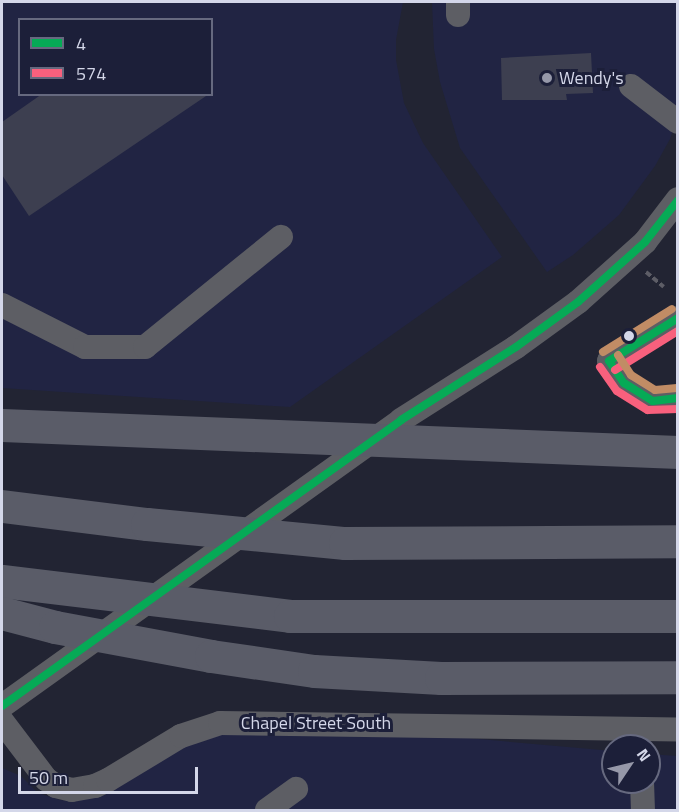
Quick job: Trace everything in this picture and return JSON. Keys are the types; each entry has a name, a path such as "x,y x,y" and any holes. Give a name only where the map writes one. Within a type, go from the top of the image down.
{"highway":[{"path":"2,425 630,451 678,451"},
{"path":"2,506 147,524 345,543 678,541"},
{"path":"2,581 290,616 678,616"},
{"path":"2,613 56,627 211,657 325,672 441,678 678,677"}],"street":[{"path":"631,86 678,122"},
{"path":"2,706 401,420 516,347 578,302 645,242 678,199"},
{"path":"2,305 85,347 145,347 281,237"},
{"path":"678,318 609,361 624,383 653,401 678,398"},
{"name":"Chapel Street South","path":"2,721 46,779 56,786 72,790 95,786 181,736 220,723 601,736"},
{"name":"Chapel Street South","path":"656,734 678,729"},
{"path":"267,810 296,789"},
{"path":"642,794 643,810"}],"shaded area":[{"path":"2,2 403,2 396,40 396,60 404,103 423,143 502,257 290,407 2,388"},
{"path":"432,2 677,2 677,119 670,139 655,166 619,215 573,255 547,272 460,148 440,82 434,49"},
{"path":"288,722 601,750 601,794 661,794 661,755 677,756 677,810 2,810 2,768 21,776 38,793 71,801 200,735"}],"building":[{"name":"Wendy's","path":"591,53 593,93 566,94 567,100 502,100 501,58"},
{"path":"39,96 206,96 29,216 2,175 2,122"}],"transit line":[{"name":"4","path":"2,706 401,420 516,347 578,302 645,242 678,200"},
{"path":"603,352 672,309"},
{"name":"4","path":"609,361 678,318"},
{"name":"574","path":"615,370 678,331"},
{"path":"618,355 631,375 655,390 677,388"},
{"name":"4","path":"609,361 624,383 653,401 678,398"},
{"name":"574","path":"600,367 617,391 648,410 678,409"}],"place":[{"name":"Wendy's","path":"547,78"}]}
